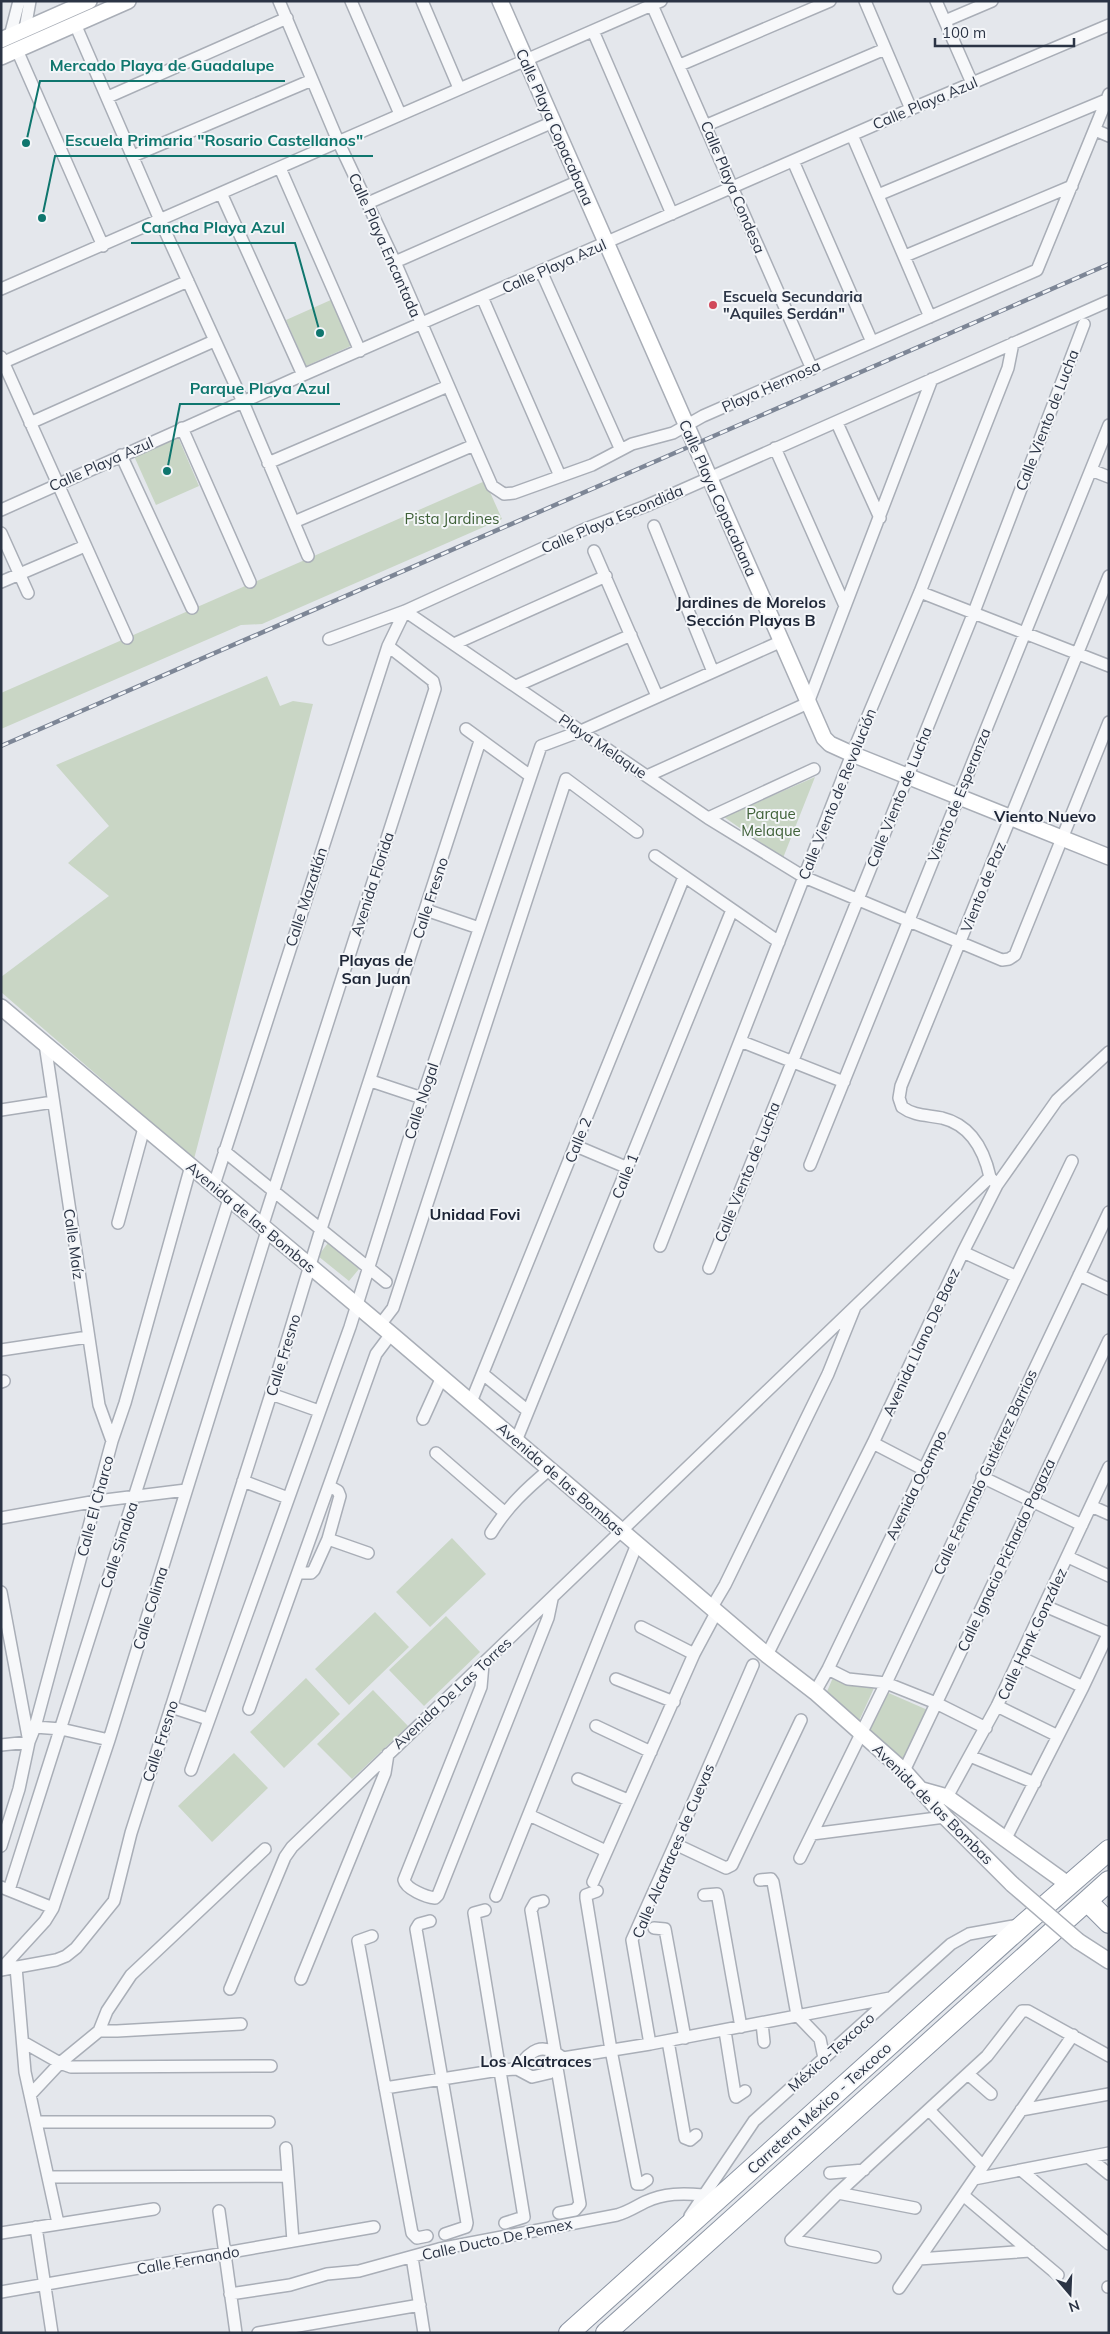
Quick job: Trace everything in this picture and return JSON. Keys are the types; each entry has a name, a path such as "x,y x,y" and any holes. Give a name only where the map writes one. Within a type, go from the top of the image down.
{"highway":[{"name":"Carretera México - Texcoco","path":"569,2333 1024,1924 1109,1850"},
{"name":"Carretera México - Texcoco","path":"606,2333 1106,1884"},
{"path":"1087,1901 1109,1923"},
{"path":"643,2266 641,2275 645,2282 652,2286 659,2286"},
{"path":"608,2298 614,2297 623,2300 627,2310 625,2316"}],"street":[{"path":"5,38 18,1"},
{"path":"24,29 30,1"},
{"path":"5,38 89,1"},
{"path":"1,57 128,1"},
{"name":"Calle Playa Encantada","path":"279,1 338,141 395,262 492,486 504,494"},
{"path":"352,1 400,114"},
{"path":"422,1 459,88"},
{"name":"Calle Playa Copacabana","path":"500,1 824,738 830,744 907,777 1109,857"},
{"path":"680,65 830,1"},
{"path":"865,1 911,110"},
{"path":"936,1 972,83"},
{"path":"945,21 992,1"},
{"path":"1,289 657,3"},
{"name":"Calle Playa Condesa","path":"657,3 680,65 812,369"},
{"path":"108,97 287,18"},
{"path":"46,20 51,35"},
{"path":"75,24 160,220 243,402 308,556"},
{"name":"Calle Playa Azul","path":"1,510 303,375 1109,25"},
{"path":"593,30 672,214"},
{"path":"707,126 884,49"},
{"path":"17,50 103,246"},
{"path":"133,156 312,80"},
{"path":"905,256 1072,186 1108,97"},
{"path":"878,196 1108,97"},
{"path":"368,203 553,122"},
{"path":"1095,130 1109,136"},
{"path":"852,135 930,317"},
{"path":"793,161 872,342"},
{"path":"280,168 360,351"},
{"path":"395,262 579,181"},
{"name":"Playa Hermosa","path":"504,494 514,493 592,465 620,448 656,439 704,416 1037,270 1072,186"},
{"path":"221,193 303,375"},
{"path":"541,271 620,448"},
{"path":"126,638 2,360 188,281"},
{"path":"482,297 560,476"},
{"name":"Calle Playa Escondida","path":"329,639 405,611 585,529 646,506 708,477 837,423 932,378 1109,301"},
{"name":"Calle Viento de Lucha","path":"709,1268 974,612 1084,324"},
{"path":"30,423 214,341"},
{"name":"Calle Viento de Revolución","path":"660,1246 852,754 920,592 1008,368 1013,343"},
{"path":"647,776 808,702 932,378"},
{"path":"268,463 448,386"},
{"path":"837,423 880,518"},
{"name":"Viento de Esperanza","path":"810,1165 1109,425"},
{"path":"182,428 250,582"},
{"path":"294,522 474,445"},
{"path":"775,448 845,606"},
{"path":"122,455 192,608"},
{"path":"1091,470 1109,477"},
{"path":"654,526 713,672"},
{"path":"1,534 28,593"},
{"path":"1,582 85,546"},
{"path":"594,550 657,696"},
{"path":"454,644 606,576"},
{"name":"Viento de Paz","path":"994,1181 979,1142 963,1128 944,1118 911,1114 902,1107 899,1098 901,1086 1011,818 1076,652 1109,576"},
{"path":"920,592 1109,666"},
{"name":"Playa Melaque","path":"405,611 708,818 804,877 961,941 1002,960 1009,959 1014,955 1062,838"},
{"name":"Calle Mazatlán","path":"214,1185 388,646 405,611"},
{"path":"516,686 631,635"},
{"name":"Calle Nogal","path":"191,1770 356,1306 422,1098 529,775 541,746 581,731 782,641"},
{"name":"Avenida Florida","path":"264,1229 274,1191 435,689 433,681 388,646"},
{"path":"1062,838 1109,722"},
{"path":"466,729 529,775"},
{"name":"Calle Fresno","path":"16,1966 66,1956 76,1948 114,1901 131,1833 271,1394 321,1229 371,1081 480,741"},
{"path":"708,818 814,769"},
{"path":"249,1709 393,1308 566,780 637,832"},
{"path":"655,856 779,942"},
{"name":"Calle 2","path":"471,1402 684,877"},
{"path":"426,910 479,928"},
{"name":"Calle 1","path":"516,1441 732,910"},
{"name":"Avenida de las Bombas","path":"1,1007 442,1377 767,1655 815,1692 904,1770 945,1817 1012,1884 1078,1941 1109,1962"},
{"path":"740,1041 844,1082"},
{"name":"Calle Maíz","path":"45,1044 99,1405 112,1441"},
{"name":"Avenida Llano De Baez","path":"767,1655 873,1444 963,1252 994,1181 1057,1100 1109,1052"},
{"path":"371,1081 422,1098"},
{"path":"1,1110 53,1102"},
{"path":"118,1223 144,1128"},
{"path":"576,1146 628,1168"},
{"path":"224,1151 386,1282"},
{"name":"Avenida Ocampo","path":"815,1692 828,1669 1015,1276 1072,1161"},
{"name":"Calle El Charco","path":"1,1846 19,1789 29,1742 35,1728 112,1441 125,1403 191,1166"},
{"name":"Avenida De Las Torres","path":"230,1989 285,1857 292,1847 552,1599 857,1303 994,1181"},
{"name":"Calle Sinaloa","path":"5,1888 60,1728 229,1199"},
{"name":"Calle Fernando Gutiérrez Barrios","path":"800,1858 886,1683 1109,1212"},
{"name":"Calle Colima","path":"1,1969 45,1921 53,1908 109,1740 264,1229"},
{"path":"963,1252 1015,1276"},
{"path":"1079,1275 1109,1289"},
{"path":"646,2180 641,2184 637,2184 611,2050 586,1894 595,1886 606,1851 628,1800 674,1702 725,1585 828,1374 857,1303"},
{"path":"1,1350 88,1337"},
{"name":"Calle Ignacio Pichardo Pagaza","path":"904,1770 1109,1340"},
{"path":"483,1374 528,1412"},
{"path":"423,1419 442,1377"},
{"path":"271,1394 319,1411"},
{"path":"873,1444 924,1469"},
{"path":"436,1453 504,1512"},
{"name":"Calle Hank González","path":"947,1797 997,1706 1109,1467"},
{"path":"491,1533 504,1512 521,1493 550,1469"},
{"path":"982,1477 1082,1525"},
{"path":"243,1480 288,1498"},
{"path":"298,1573 311,1573 314,1570 328,1539 340,1496 338,1491 329,1486"},
{"path":"1,1518 96,1501 186,1490"},
{"path":"1091,1506 1109,1514"},
{"path":"328,1539 368,1552"},
{"path":"496,1896 637,1544"},
{"path":"1068,1557 1109,1576"},
{"path":"1,1592 29,1742 1,1745"},
{"path":"483,1664 481,1687 404,1880 405,1884 434,1898 438,1895 544,1627 552,1599"},
{"path":"1005,1840 1083,1687 1108,1632 1045,1606"},
{"path":"641,1627 694,1654"},
{"path":"1020,1657 1083,1687"},
{"name":"Calle Alcatraces de Cuevas","path":"650,2044 632,1940 676,1844 753,1664"},
{"path":"828,1669 848,1679 886,1683 936,1703 986,1728"},
{"path":"616,1679 674,1702"},
{"path":"171,1706 208,1719"},
{"path":"997,1706 1058,1736"},
{"path":"676,1844 726,1868 732,1865 801,1720"},
{"path":"596,1726 651,1752"},
{"path":"35,1728 60,1728 109,1740"},
{"path":"301,1979 385,1773 388,1754"},
{"path":"970,1756 1034,1783"},
{"path":"578,1779 628,1800"},
{"path":"922,1790 947,1797 1069,1885"},
{"path":"529,1816 606,1851"},
{"path":"812,1834 935,1820 945,1817"},
{"path":"30,2095 60,2063 99,2030 107,2012 131,1975 265,1849"},
{"path":"760,1880 771,1879 773,1882 797,2015 820,2038 824,2058"},
{"path":"5,1888 53,1908"},
{"path":"704,1894 717,1894 741,2027"},
{"path":"543,1901 534,1903 531,1910 558,2059 580,2204 576,2210 559,2213"},
{"path":"485,1910 474,1914 524,2218 505,2223"},
{"path":"430,1921 419,1924 416,1929 443,2078 466,2222 466,2227 463,2230 445,2234"},
{"name":"México-Texcoco","path":"679,2234 703,2195 754,2121 824,2058 951,1944 969,1934 1024,1924"},
{"path":"654,1928 665,1929 685,2038"},
{"path":"372,1936 358,1941 412,2233 417,2238 427,2236"},
{"path":"1,1969 16,1966 25,2072 58,2223"},
{"path":"517,2069 528,2053 544,2049 558,2059 725,2031 797,2015 892,1998"},
{"path":"875,2256 791,2240 838,2194 988,2056 1022,2010 1028,2011 1109,2056"},
{"path":"762,2023 764,2042"},
{"path":"99,2030 118,2031 241,2024"},
{"path":"725,2031 736,2097 745,2090"},
{"path":"899,2288 1073,2035"},
{"path":"668,2041 685,2138 690,2140 696,2135"},
{"path":"23,2042 60,2063 71,2067 271,2066"},
{"path":"385,2088 499,2070 517,2069 532,2077 550,2073 558,2059"},
{"path":"968,2074 991,2094"},
{"path":"1021,2110 1109,2094"},
{"path":"928,2110 983,2166"},
{"path":"36,2122 269,2122"},
{"path":"286,2148 293,2241"},
{"path":"974,2178 1109,2153"},
{"path":"1088,2157 1109,2174"},
{"path":"830,2173 864,2170"},
{"path":"1021,2170 1109,2244"},
{"path":"48,2177 288,2176"},
{"name":"Calle Ducto De Pemex","path":"230,2294 290,2285 328,2274 359,2271 439,2249 617,2215 629,2212 646,2202 676,2192 703,2195"},
{"path":"838,2194 915,2208"},
{"path":"963,2194 1058,2274"},
{"path":"1,2233 154,2209"},
{"path":"219,2211 236,2333"},
{"path":"36,2227 52,2333"},
{"name":"Calle Fernando","path":"1,2292 374,2227"},
{"path":"919,2259 1030,2251"},
{"path":"412,2257 424,2333"},
{"path":"258,2333 420,2304"}],"green space":[{"path":"333,299 353,345 306,366 286,320"},
{"path":"178,437 199,486 156,505 134,456"},
{"name":"Pista Jardines","path":"485,481 502,519 262,624 241,625 1,729 1,693"},
{"path":"267,676 280,706 293,701 313,704 194,1159 1,992 1,977 109,896 68,863 109,826 56,765"},
{"name":"Parque Melaque","path":"815,777 783,858 724,817"},
{"path":"328,1243 359,1269 349,1281 318,1256"},
{"path":"452,1538 486,1574 430,1627 396,1592"},
{"path":"375,1612 409,1647 349,1705 315,1669"},
{"path":"446,1616 480,1652 424,1706 389,1670"},
{"path":"835,1673 874,1688 859,1721 825,1696"},
{"path":"306,1678 340,1714 284,1768 250,1732"},
{"path":"373,1690 408,1726 352,1779 317,1744"},
{"path":"884,1691 930,1711 905,1761 865,1725"},
{"path":"234,1753 268,1788 212,1842 178,1806"}],"railway":[{"path":"1,746 1109,264"}],"place":[{"name":"Mercado Playa de Guadalupe","path":"26,143"},
{"name":"Escuela Primaria \"Rosario Castellanos\"","path":"42,218"},
{"name":"Escuela Secundaria \"Aquiles Serdán\"","path":"713,305"},
{"name":"Cancha Playa Azul","path":"320,333"},
{"name":"Parque Playa Azul","path":"167,471"}],"district":[{"name":"Jardines de Morelos Sección Playas B","path":"751,611"},
{"name":"Viento Nuevo","path":"1045,816"},
{"name":"Playas de San Juan","path":"376,969"},
{"name":"Unidad Fovi","path":"475,1214"},
{"name":"Los Alcatraces","path":"536,2061"}]}
